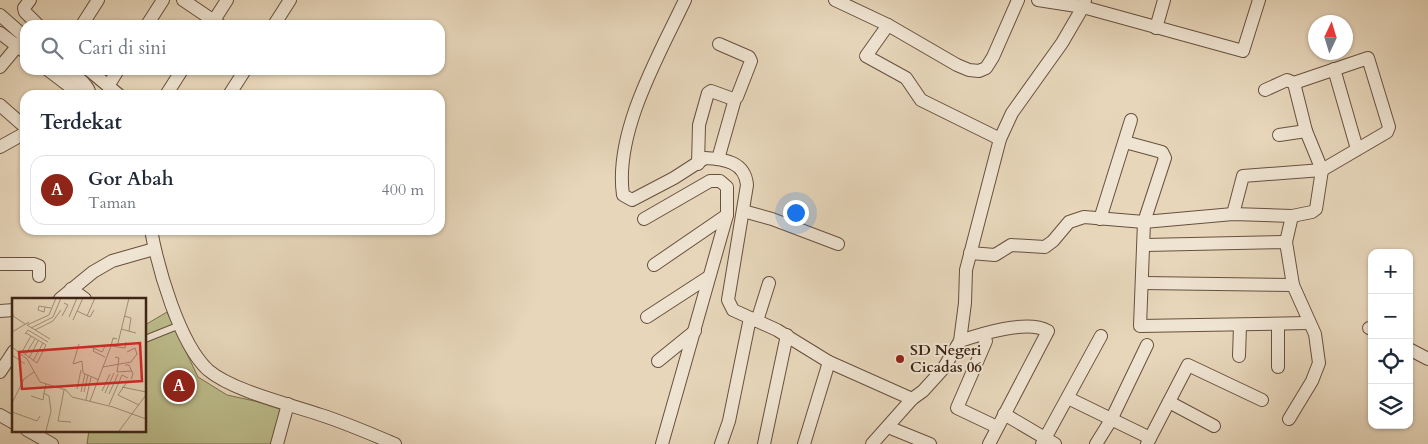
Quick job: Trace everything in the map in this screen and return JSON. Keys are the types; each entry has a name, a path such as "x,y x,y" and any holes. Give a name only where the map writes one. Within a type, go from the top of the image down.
{"street":[{"path":"30,0 24,10 33,20"},
{"path":"85,20 98,0"},
{"path":"150,20 163,0"},
{"path":"183,0 210,20"},
{"path":"217,20 227,0"},
{"path":"277,20 290,0"},
{"path":"685,0 636,108 626,150 623,195 632,200 698,164 705,158 736,164 746,175 743,211 728,300 733,310 786,335 829,362 912,399"},
{"path":"835,0 888,25 957,65 969,70 979,71 986,68 993,57 1018,0"},
{"path":"1038,0 1084,4 1156,28 1243,50 1259,0"},
{"path":"1156,28 1164,0"},
{"path":"872,444 912,399 923,391 943,369 960,341 970,253 1000,139 1012,113 1062,43 1084,4"},
{"path":"0,15 20,39"},
{"path":"888,25 866,56 906,78 921,100 1000,139"},
{"path":"0,33 20,42"},
{"path":"718,159 735,99 751,58 719,44"},
{"path":"0,67 20,46"},
{"path":"1233,214 1244,176 1322,170 1387,132 1389,127 1368,58 1294,83 1287,80 1265,90"},
{"path":"1334,69 1357,149"},
{"path":"55,75 77,90"},
{"path":"73,75 89,89 88,90"},
{"path":"95,75 113,90"},
{"path":"108,86 115,75"},
{"path":"169,90 179,75"},
{"path":"232,90 242,75"},
{"path":"970,253 996,255 1011,245 1045,247 1053,241 1069,222 1084,217 1144,222 1233,214 1292,216 1314,211 1322,170 1306,131 1294,83"},
{"path":"698,164 699,125 708,93 711,92 735,99"},
{"path":"0,106 20,123"},
{"path":"1100,219 1131,120"},
{"path":"1279,135 1306,131"},
{"path":"0,147 20,136"},
{"path":"1125,142 1164,155 1144,222 1145,245 1140,326 1240,326 1309,323"},
{"path":"644,219 710,181 720,181 727,187 727,215 707,278 695,331 662,444"},
{"path":"743,211 838,244"},
{"path":"654,265 727,215"},
{"path":"1289,419 1312,381 1319,363 1315,334 1293,285 1286,242 1292,216"},
{"path":"152,235 162,279 181,324 199,361 216,376 237,386 396,444"},
{"path":"1145,245 1286,242"},
{"path":"61,298 112,261 154,249"},
{"path":"0,264 34,264 39,266 38,276"},
{"path":"647,317 707,278"},
{"path":"721,444 729,422 754,320 769,283"},
{"path":"1143,283 1293,285"},
{"path":"71,289 84,298"},
{"path":"1278,324 1278,367"},
{"path":"1239,356 1240,326"},
{"path":"960,341 996,329 1040,328 1048,331 989,444"},
{"path":"658,361 695,331"},
{"path":"764,444 786,335"},
{"path":"1004,414 1047,442 1068,398 1102,336"},
{"path":"986,341 957,408 997,427"},
{"path":"1096,444 1111,420 1147,345"},
{"path":"1413,351 1428,359"},
{"path":"6,370 12,356"},
{"path":"804,444 829,362"},
{"path":"1068,398 1149,441 1188,365 1262,400"},
{"path":"1169,402 1214,426"},
{"path":"277,444 288,404"},
{"path":"0,415 12,422"},
{"path":"888,427 930,444"},
{"path":"31,432 52,444"}],"lane":[{"path":"146,339 181,324"}],"green space":[{"path":"167,312 198,377 227,395 282,407 272,444 87,444 89,432 146,432 146,324"}],"place":[{"name":"SD Negeri Cicadas 06","path":"900,359"},
{"name":"Gor Abah","path":"179,386"}]}
